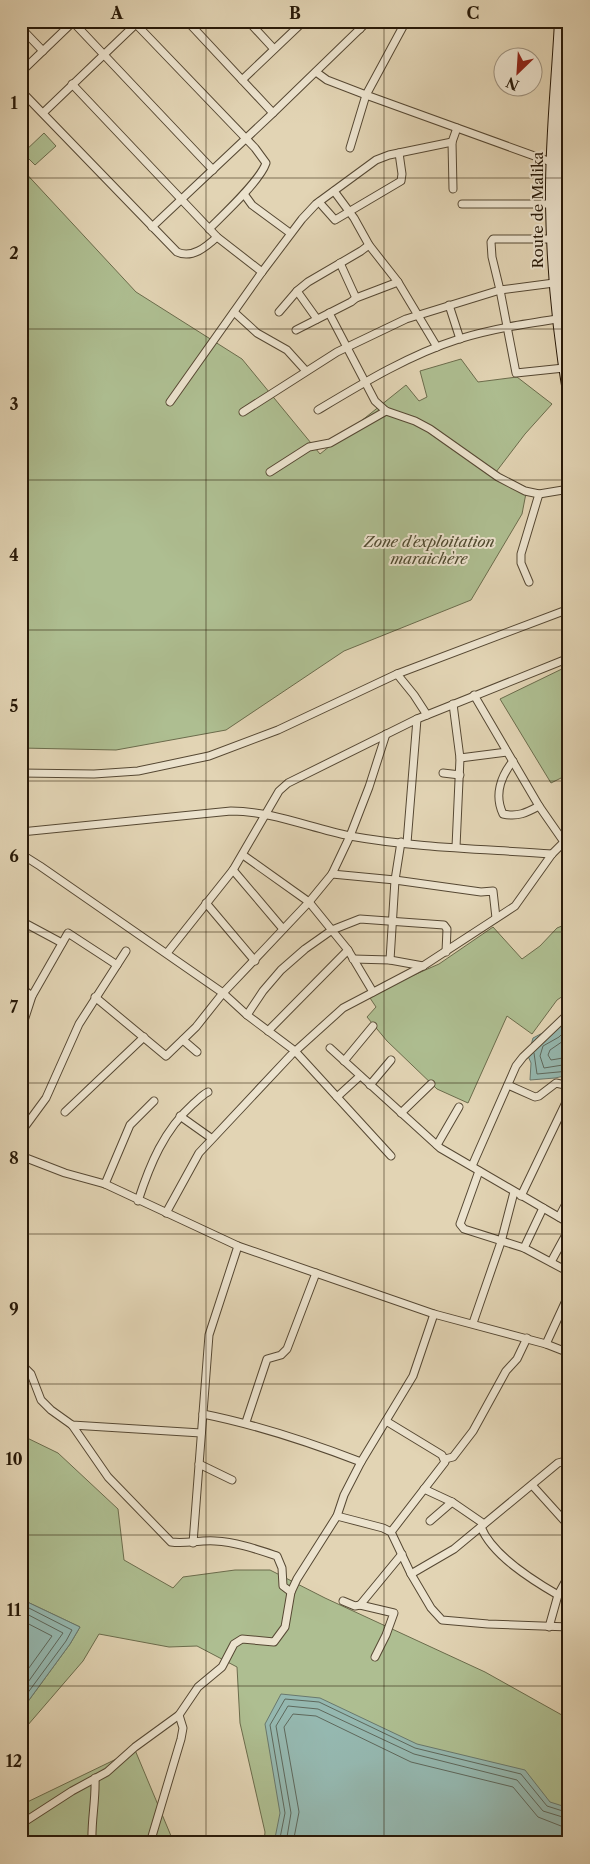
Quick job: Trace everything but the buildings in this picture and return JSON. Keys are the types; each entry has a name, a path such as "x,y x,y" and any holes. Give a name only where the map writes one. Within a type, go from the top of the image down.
{"main road":[{"name":"Route de Malika","path":"560,21 559,208 561,281 557,319 569,398"},
{"name":"Route de Malika","path":"560,163 567,60 567,21"},
{"name":"Route de Malika","path":"559,208 552,239 561,281 569,336"}],"street":[{"path":"187,21 273,113"},
{"path":"248,21 274,49"},
{"path":"242,80 304,21"},
{"path":"353,21 360,29"},
{"path":"152,227 368,21"},
{"path":"350,148 366,95 406,21"},
{"path":"21,72 73,22 213,170"},
{"path":"43,113 136,22 265,161 266,164 244,194 209,229"},
{"path":"21,28 43,51"},
{"path":"316,72 327,80 366,95 560,163"},
{"path":"72,84 217,237 262,272"},
{"path":"21,91 176,252 181,254 202,250 217,237"},
{"path":"453,189 452,142 457,128"},
{"path":"170,402 290,233 319,202 367,165 388,155 452,142"},
{"path":"319,202 334,220 350,213 401,181 399,153"},
{"path":"334,191 362,230 369,245 398,282 437,347"},
{"path":"244,194 252,205 290,233"},
{"path":"462,204 559,208"},
{"path":"362,252 364,237"},
{"path":"552,239 493,239 491,242 492,256 516,373 564,368"},
{"path":"280,312 308,282 362,252 369,245"},
{"path":"340,264 356,298"},
{"path":"243,412 306,371 348,347 418,314 500,290 561,281"},
{"path":"296,330 356,298 398,282"},
{"path":"298,291 317,319"},
{"path":"449,305 460,339"},
{"path":"234,312 257,333 287,350 306,371"},
{"path":"329,313 375,401 386,411 416,421 430,429 498,477 525,491 539,494 569,489"},
{"path":"318,410 366,381 437,347 506,327 557,319"},
{"path":"270,472 309,448 330,443 386,411"},
{"path":"529,582 521,563 521,554 539,494"},
{"path":"21,773 94,774 138,771 209,756 278,730 397,674 569,609"},
{"path":"167,953 233,870 279,791 288,783 417,719 569,658"},
{"path":"397,674 414,694 427,715"},
{"path":"166,1213 199,1152 295,1052 343,1008 423,966 515,906 552,854 566,841 539,806 474,695"},
{"path":"453,704 460,758 456,847"},
{"path":"390,960 395,880 404,842 417,719"},
{"path":"95,997 166,1056 183,1040 223,993 309,902 332,874 350,836 369,788 386,734"},
{"path":"460,758 507,752"},
{"path":"513,761 503,773 499,789 499,806 503,814 522,815 539,806"},
{"path":"443,773 460,775"},
{"path":"21,832 231,811 250,811 350,836 456,847 552,854"},
{"path":"21,854 223,993 247,1015 295,1052 391,1156"},
{"path":"243,855 309,902 348,950 373,992"},
{"path":"233,870 283,929"},
{"path":"332,874 395,880 471,891 493,891 496,918"},
{"path":"206,904 255,961"},
{"path":"247,1015 267,985 305,949 332,930 360,918 444,925 447,929 446,952"},
{"path":"21,921 62,943"},
{"path":"21,1030 32,996 68,933 117,965"},
{"path":"268,1031 348,950"},
{"path":"21,1132 46,1098 71,1039 95,997 126,951"},
{"path":"353,959 390,960 423,966"},
{"path":"21,988 32,996"},
{"path":"472,1166 516,1066 569,1013"},
{"path":"344,1061 373,1026"},
{"path":"65,1112 144,1037"},
{"path":"183,1040 197,1052"},
{"path":"330,1048 437,1145 569,1223"},
{"path":"370,1085 391,1060"},
{"path":"337,1097 360,1076"},
{"path":"508,1085 535,1097 556,1083 569,1086"},
{"path":"401,1113 431,1084"},
{"path":"138,1200 153,1158 180,1116 208,1092"},
{"path":"521,1196 569,1096"},
{"path":"105,1184 130,1125 154,1101"},
{"path":"437,1145 459,1107"},
{"path":"180,1116 211,1138"},
{"path":"22,1158 105,1184 238,1246 434,1314 527,1338 569,1353"},
{"path":"479,1171 460,1224 464,1230 524,1248 569,1272"},
{"path":"473,1323 501,1242 514,1192"},
{"path":"559,1217 569,1198"},
{"path":"524,1248 543,1208"},
{"path":"551,1262 569,1229"},
{"path":"193,1543 209,1335 238,1246"},
{"path":"246,1422 267,1359 281,1355 288,1349 316,1273"},
{"path":"546,1344 569,1294"},
{"path":"21,1824 72,1791 106,1772 179,1716 198,1687 222,1667 234,1644 242,1639 274,1642 285,1627 291,1592 297,1579 338,1516 344,1496 361,1462 413,1376 434,1314"},
{"path":"445,1459 453,1456 473,1431 506,1371 517,1359 527,1338"},
{"path":"21,1364 30,1374 41,1400 51,1410 72,1425 108,1477 171,1542 183,1544 216,1541 242,1544 277,1556 282,1568 283,1586 291,1592"},
{"path":"203,1414 246,1422 361,1462"},
{"path":"386,1421 442,1455 445,1459"},
{"path":"72,1425 201,1433"},
{"path":"391,1532 445,1462 445,1459"},
{"path":"410,1574 454,1549 558,1463 569,1460"},
{"path":"199,1464 232,1480"},
{"path":"532,1485 569,1526"},
{"path":"424,1489 452,1502 483,1525 490,1543 533,1580 558,1595"},
{"path":"430,1520 452,1502"},
{"path":"338,1516 383,1528 391,1532 410,1574 431,1608 442,1620 569,1627"},
{"path":"360,1605 402,1554"},
{"path":"549,1627 558,1595 569,1576"},
{"path":"343,1601 354,1606 360,1605 394,1613 375,1657"},
{"path":"150,1843 181,1739 183,1728 179,1716"},
{"path":"92,1843 91,1820 96,1791 95,1778"}],"green space":[{"path":"44,133 56,146 35,165 23,153"},
{"name":"Zone d'exploitation maraichère","path":"21,168 136,292 242,359 320,454 406,385 419,401 427,397 420,371 461,359 478,382 517,377 552,404 525,434 496,472 527,488 522,514 471,600 344,651 226,730 116,750 21,748"},
{"path":"566,667 569,673 569,774 551,783 500,699"},
{"path":"569,923 569,992 557,1000 532,1034 507,1016 468,1103 437,1089 387,1041 367,1017 376,1007 368,995 439,964 493,927 522,959 540,946 557,928"},
{"path":"21,1435 58,1453 118,1509 124,1560 173,1588 183,1577 235,1570 270,1570 325,1598 485,1672 569,1719 569,1843 264,1843 265,1832 240,1723 237,1667 197,1646 169,1647 99,1634 83,1661 21,1733 21,1711 70,1644 80,1627 21,1599"},
{"path":"135,1750 174,1843 21,1843 21,1805"}],"water":[{"path":"569,1012 569,1075 530,1080 531,1063 528,1056 533,1038 552,1028"},
{"path":"21,1599 80,1627 70,1644 21,1711"},
{"path":"281,1694 320,1698 417,1744 525,1770 550,1802 569,1808 569,1843 274,1843 280,1813 265,1724"}]}
